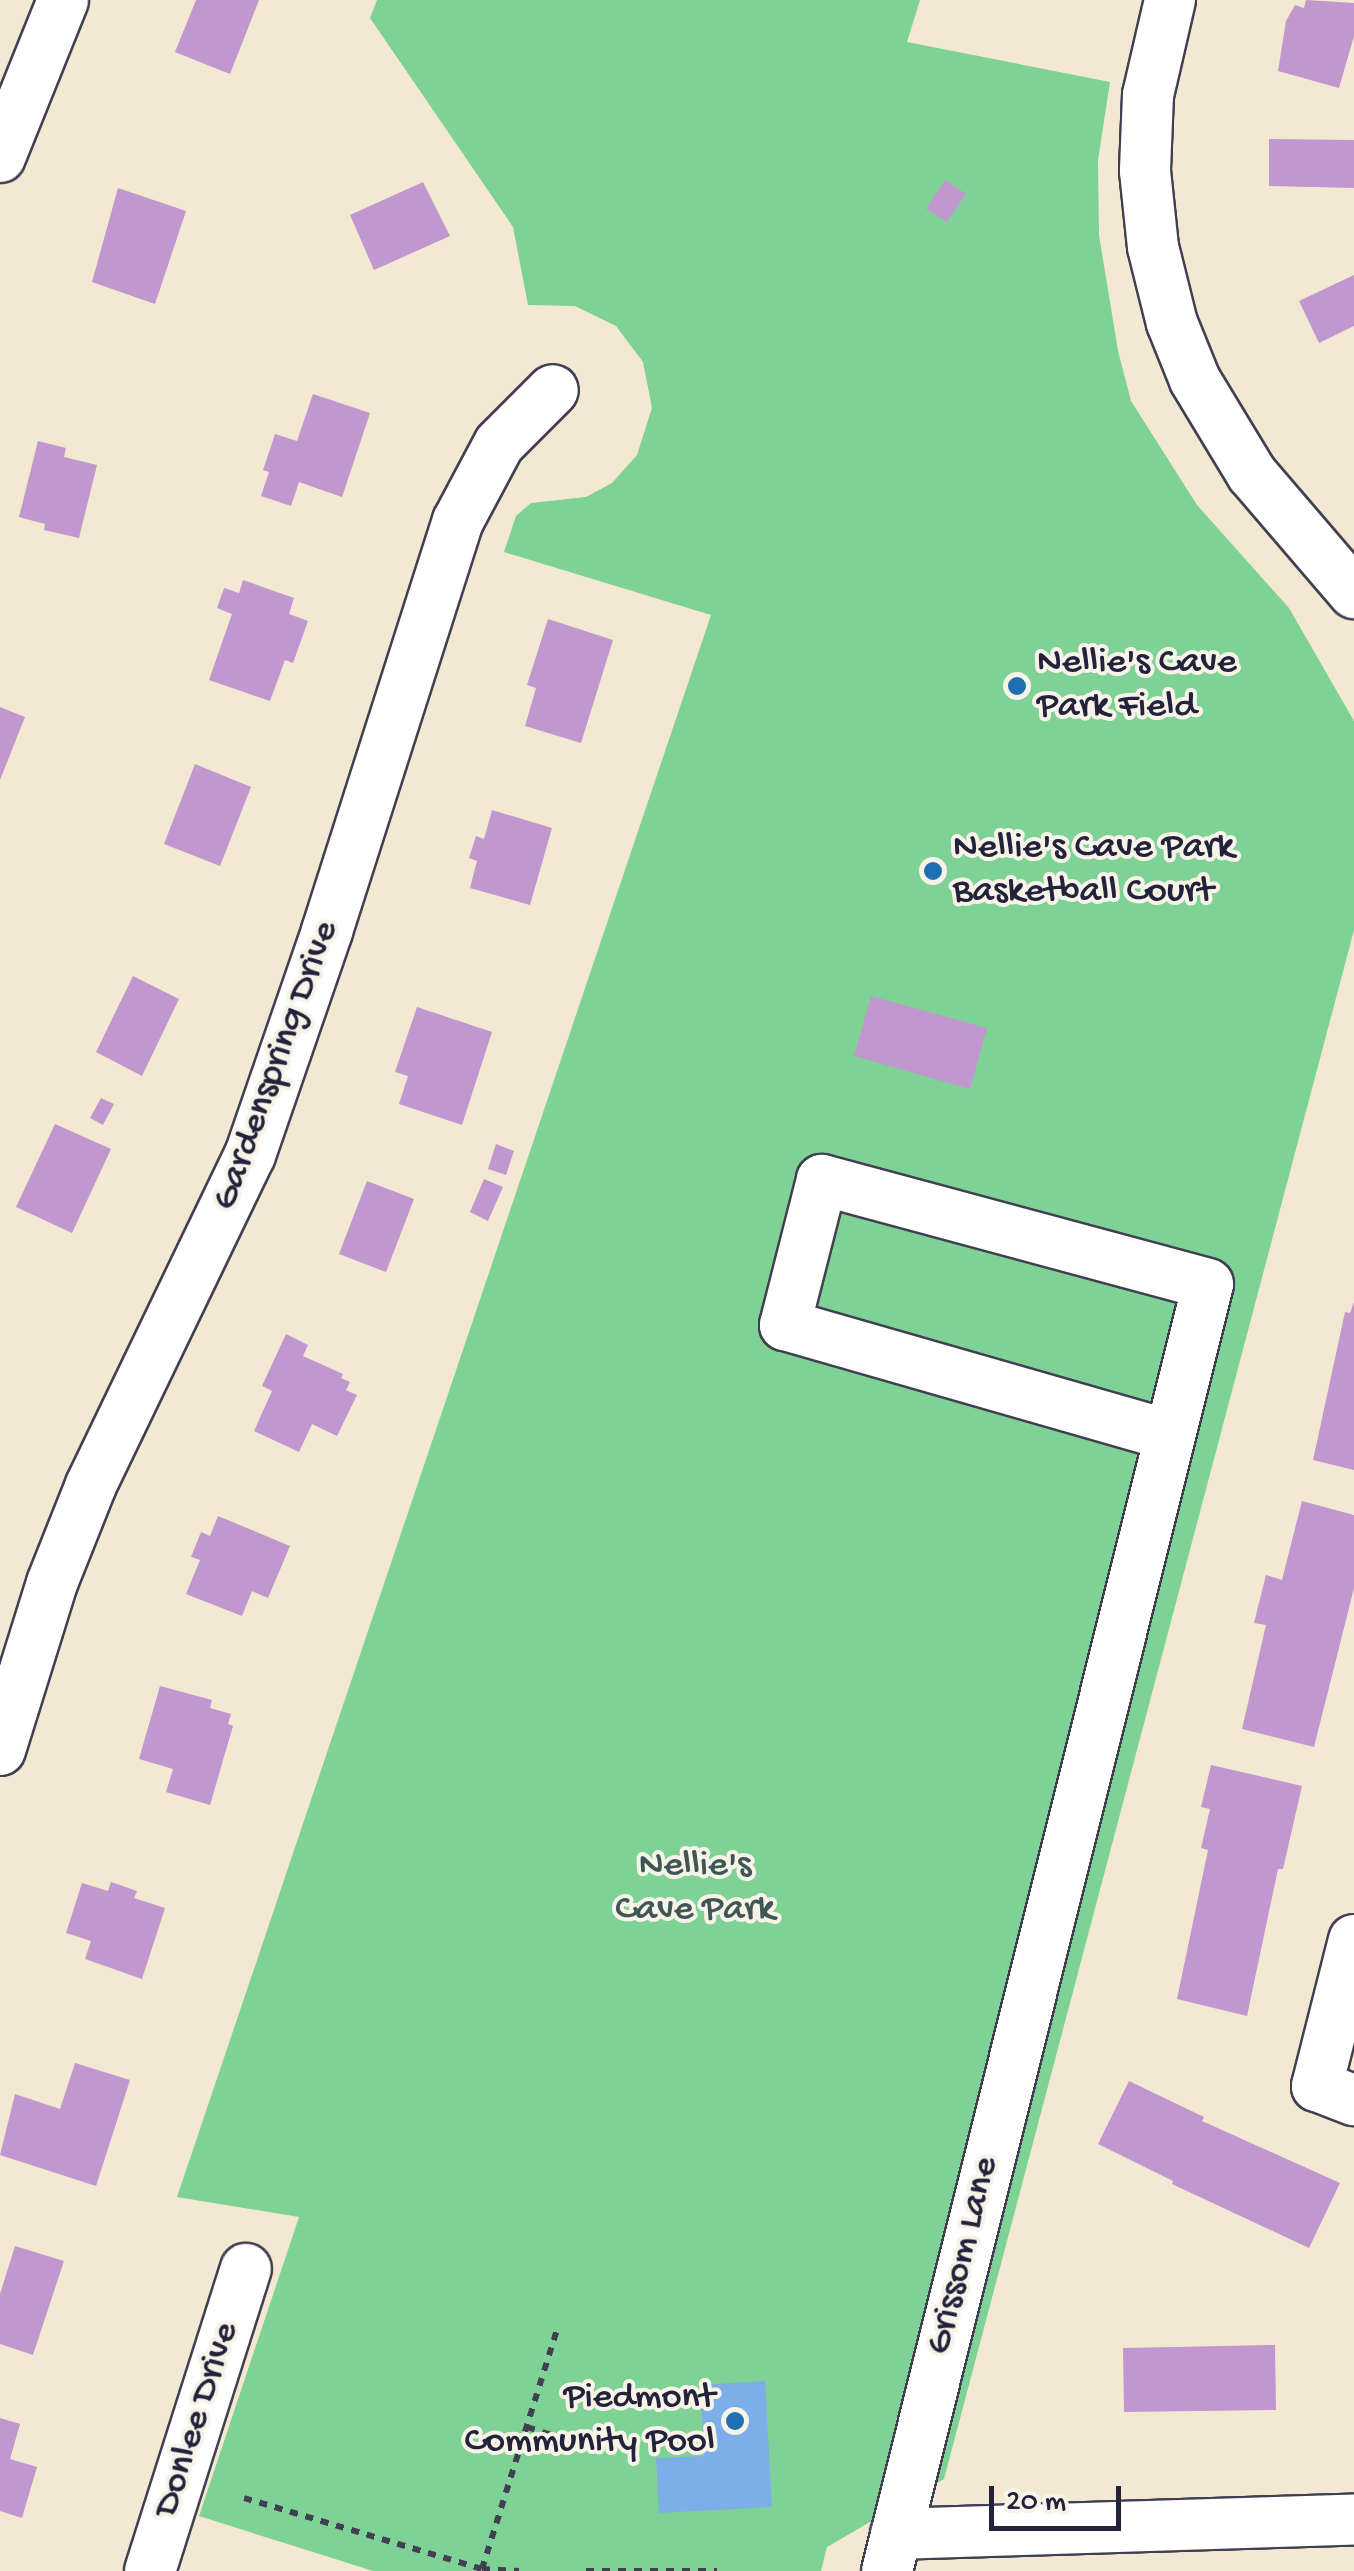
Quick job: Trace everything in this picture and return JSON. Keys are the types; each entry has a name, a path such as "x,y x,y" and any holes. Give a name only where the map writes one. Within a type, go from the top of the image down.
{"street":[{"path":"0,157 63,0"},
{"path":"1170,0 1148,94 1145,171 1153,247 1172,322 1195,380 1252,474 1354,594"},
{"name":"Gardenspring Drive","path":"0,1750 52,1583 91,1485 250,1156 327,931 458,522 499,444 553,390"},
{"name":"Grissom Lane","path":"891,2552 1208,1284 822,1180 786,1325 1169,1435"},
{"path":"1354,1940 1317,2086 1354,2100"},
{"name":"Donlee Drive","path":"150,2571 246,2270"},
{"path":"891,2552 1142,2549 1354,2520"}],"path":[{"path":"482,2569 558,2327"},
{"path":"528,2426 552,2435"},
{"path":"244,2498 482,2569 519,2571"},
{"path":"586,2571 717,2571"}],"green space":[{"name":"Nellie's Cave Park","path":"377,0 920,0 907,42 1110,82 1098,160 1099,235 1118,351 1131,401 1197,505 1289,608 1354,721 1354,930 944,2479 827,2547 821,2571 373,2571 199,2516 299,2217 177,2197 711,615 504,552 516,516 531,503 586,497 612,483 637,455 652,408 643,362 616,326 575,306 528,305 513,227 370,18"}],"water":[{"name":"Piedmont Community Pool","path":"765,2381 772,2507 659,2513 656,2458 704,2456 700,2385"}],"building":[{"path":"196,0 259,0 230,74 175,52"},
{"path":"1306,0 1354,3 1354,36 1339,88 1278,71 1286,21 1295,5 1304,8"},
{"path":"1269,139 1354,140 1354,188 1269,186"},
{"path":"945,180 966,194 947,222 926,209"},
{"path":"423,182 450,236 374,270 350,215"},
{"path":"118,188 186,211 155,304 92,282"},
{"path":"1354,275 1354,326 1319,343 1299,301"},
{"path":"313,394 370,413 342,497 299,482 291,506 261,496 269,472 263,470 275,434 297,441"},
{"path":"38,441 66,448 64,457 97,465 79,538 44,530 45,524 19,517"},
{"path":"243,580 294,598 289,614 308,621 293,663 285,660 270,701 209,680 232,614 217,608 224,588 239,593"},
{"path":"548,619 613,640 581,743 525,726 536,688 527,685"},
{"path":"0,707 25,717 0,780"},
{"path":"195,764 251,787 220,866 164,844"},
{"path":"492,810 552,828 530,905 470,888 477,861 469,858 476,836 484,839"},
{"path":"133,976 179,999 142,1076 96,1052"},
{"path":"871,996 987,1028 970,1089 854,1056"},
{"path":"417,1007 492,1032 462,1125 399,1104 408,1076 395,1072"},
{"path":"101,1098 114,1104 103,1125 90,1118"},
{"path":"55,1124 111,1149 72,1233 16,1207"},
{"path":"496,1144 514,1151 506,1175 488,1169"},
{"path":"484,1179 503,1187 488,1221 470,1212"},
{"path":"367,1181 414,1199 386,1272 339,1254"},
{"path":"1354,1302 1354,1470 1313,1460 1345,1312 1350,1313"},
{"path":"286,1334 308,1345 303,1356 343,1374 341,1378 350,1382 346,1390 357,1395 337,1436 312,1424 299,1452 254,1431 272,1391 262,1386"},
{"path":"1302,1501 1354,1515 1354,1588 1314,1747 1242,1729 1266,1625 1254,1623 1266,1575 1282,1580"},
{"path":"218,1516 290,1546 268,1598 252,1591 242,1616 186,1594 200,1560 191,1557 201,1532 210,1536"},
{"path":"160,1686 212,1700 210,1708 231,1714 228,1724 233,1726 210,1805 166,1792 173,1769 139,1759"},
{"path":"1211,1765 1302,1786 1283,1869 1278,1869 1247,2016 1177,1999 1208,1850 1201,1848 1210,1809 1201,1807"},
{"path":"111,1882 137,1891 134,1898 165,1908 142,1979 85,1959 91,1941 66,1933 82,1883 108,1891"},
{"path":"75,2063 130,2080 96,2186 0,2155 15,2094 60,2109"},
{"path":"1129,2081 1204,2117 1202,2121 1340,2183 1309,2248 1172,2184 1173,2181 1098,2144"},
{"path":"15,2246 64,2261 33,2355 0,2344 0,2294"},
{"path":"1275,2345 1276,2410 1124,2412 1123,2348"},
{"path":"0,2418 20,2424 10,2459 37,2467 22,2518 0,2511"}],"place":[{"name":"Nellie's Cave Park Field","path":"1017,686"},
{"name":"Nellie's Cave Park Basketball Court","path":"933,871"},
{"name":"Piedmont Community Pool","path":"735,2421"}]}
